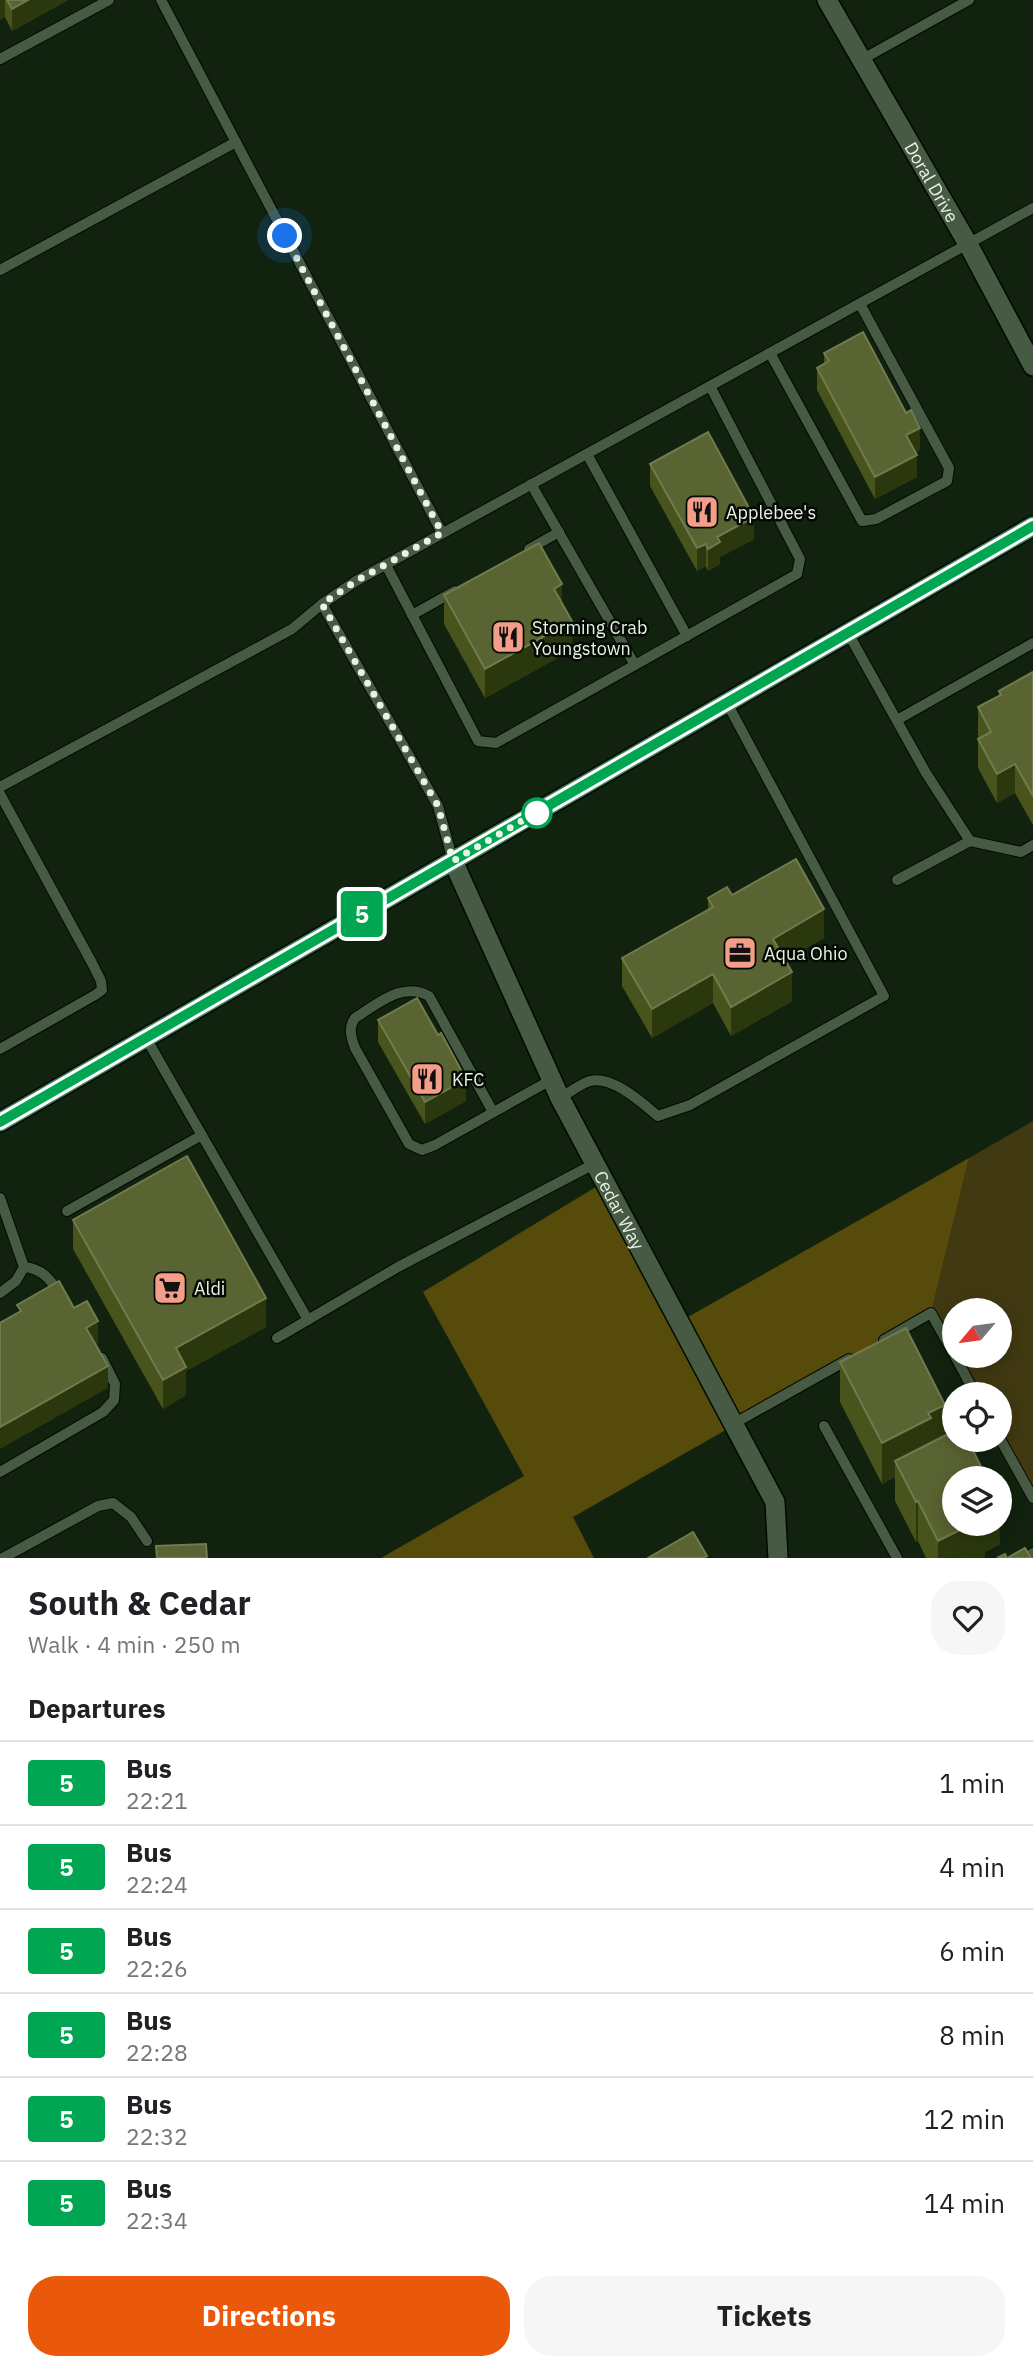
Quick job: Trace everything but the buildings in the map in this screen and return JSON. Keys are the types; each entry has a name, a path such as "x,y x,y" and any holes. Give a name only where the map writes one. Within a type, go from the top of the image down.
{"main road":[{"path":"0,1122 1033,526"}],"street":[{"name":"Doral Drive","path":"827,0 968,244 1033,366"},
{"name":"Cedar Way","path":"453,861 555,1089 775,1502 778,1558"}],"lane":[{"path":"0,59 108,0"},
{"path":"161,0 442,533"},
{"path":"861,60 970,0"},
{"path":"0,270 236,142"},
{"path":"0,787 292,629 356,581 1033,208"},
{"path":"770,353 862,521 876,519 947,481 948,468 860,304"},
{"path":"386,565 478,741 496,743 797,574 800,559 710,386"},
{"path":"587,454 687,635"},
{"path":"531,484 635,665"},
{"path":"516,556 559,532"},
{"path":"412,615 469,583"},
{"path":"322,604 438,806 453,861"},
{"path":"848,633 926,773 970,841"},
{"path":"897,720 1033,643"},
{"path":"493,1112 429,996 418,991 400,991 355,1018 350,1036 355,1048 409,1144 422,1150 493,1112 555,1089 591,1080 613,1084 635,1096 658,1116 690,1105 884,996 727,703"},
{"path":"0,794 92,962 102,990 0,1049"},
{"path":"897,880 970,841 1021,852 1033,845"},
{"path":"146,1038 308,1320"},
{"path":"66,1211 202,1135"},
{"path":"277,1338 398,1267 594,1164"},
{"path":"0,1198 24,1267 16,1281 0,1293"},
{"path":"24,1267 45,1273 70,1307"},
{"path":"872,1347 931,1313 942,1333"},
{"path":"0,1472 103,1412 114,1401 115,1384 96,1347"},
{"path":"733,1424 860,1353"},
{"path":"824,1426 897,1558"},
{"path":"1007,1452 1033,1498"},
{"path":"3,1558 98,1506 113,1503 131,1517 147,1541"},
{"path":"1024,1558 1033,1553"}],"shaded area":[{"path":"1033,1121 1033,1498 1007,1452 1012,1452 1012,1382 969,1382 961,1368 1012,1368 1012,1298 942,1298 942,1333 931,1313 969,1158"},
{"path":"969,1158 931,1313 573,1517 594,1558 381,1558 524,1476 423,1292 604,1182 679,1322"}],"bus line":[{"name":"5","path":"0,1122 1033,526"}],"place":[{"name":"Applebee's","path":"702,512"},
{"name":"Storming Crab Youngstown","path":"508,637"},
{"name":"Aqua Ohio","path":"740,953"},
{"name":"KFC","path":"427,1079"},
{"name":"Aldi","path":"170,1288"}],"route":[{"path":"285,236 442,533 356,581 322,604 438,806 453,861 544,808 537,813"}]}
